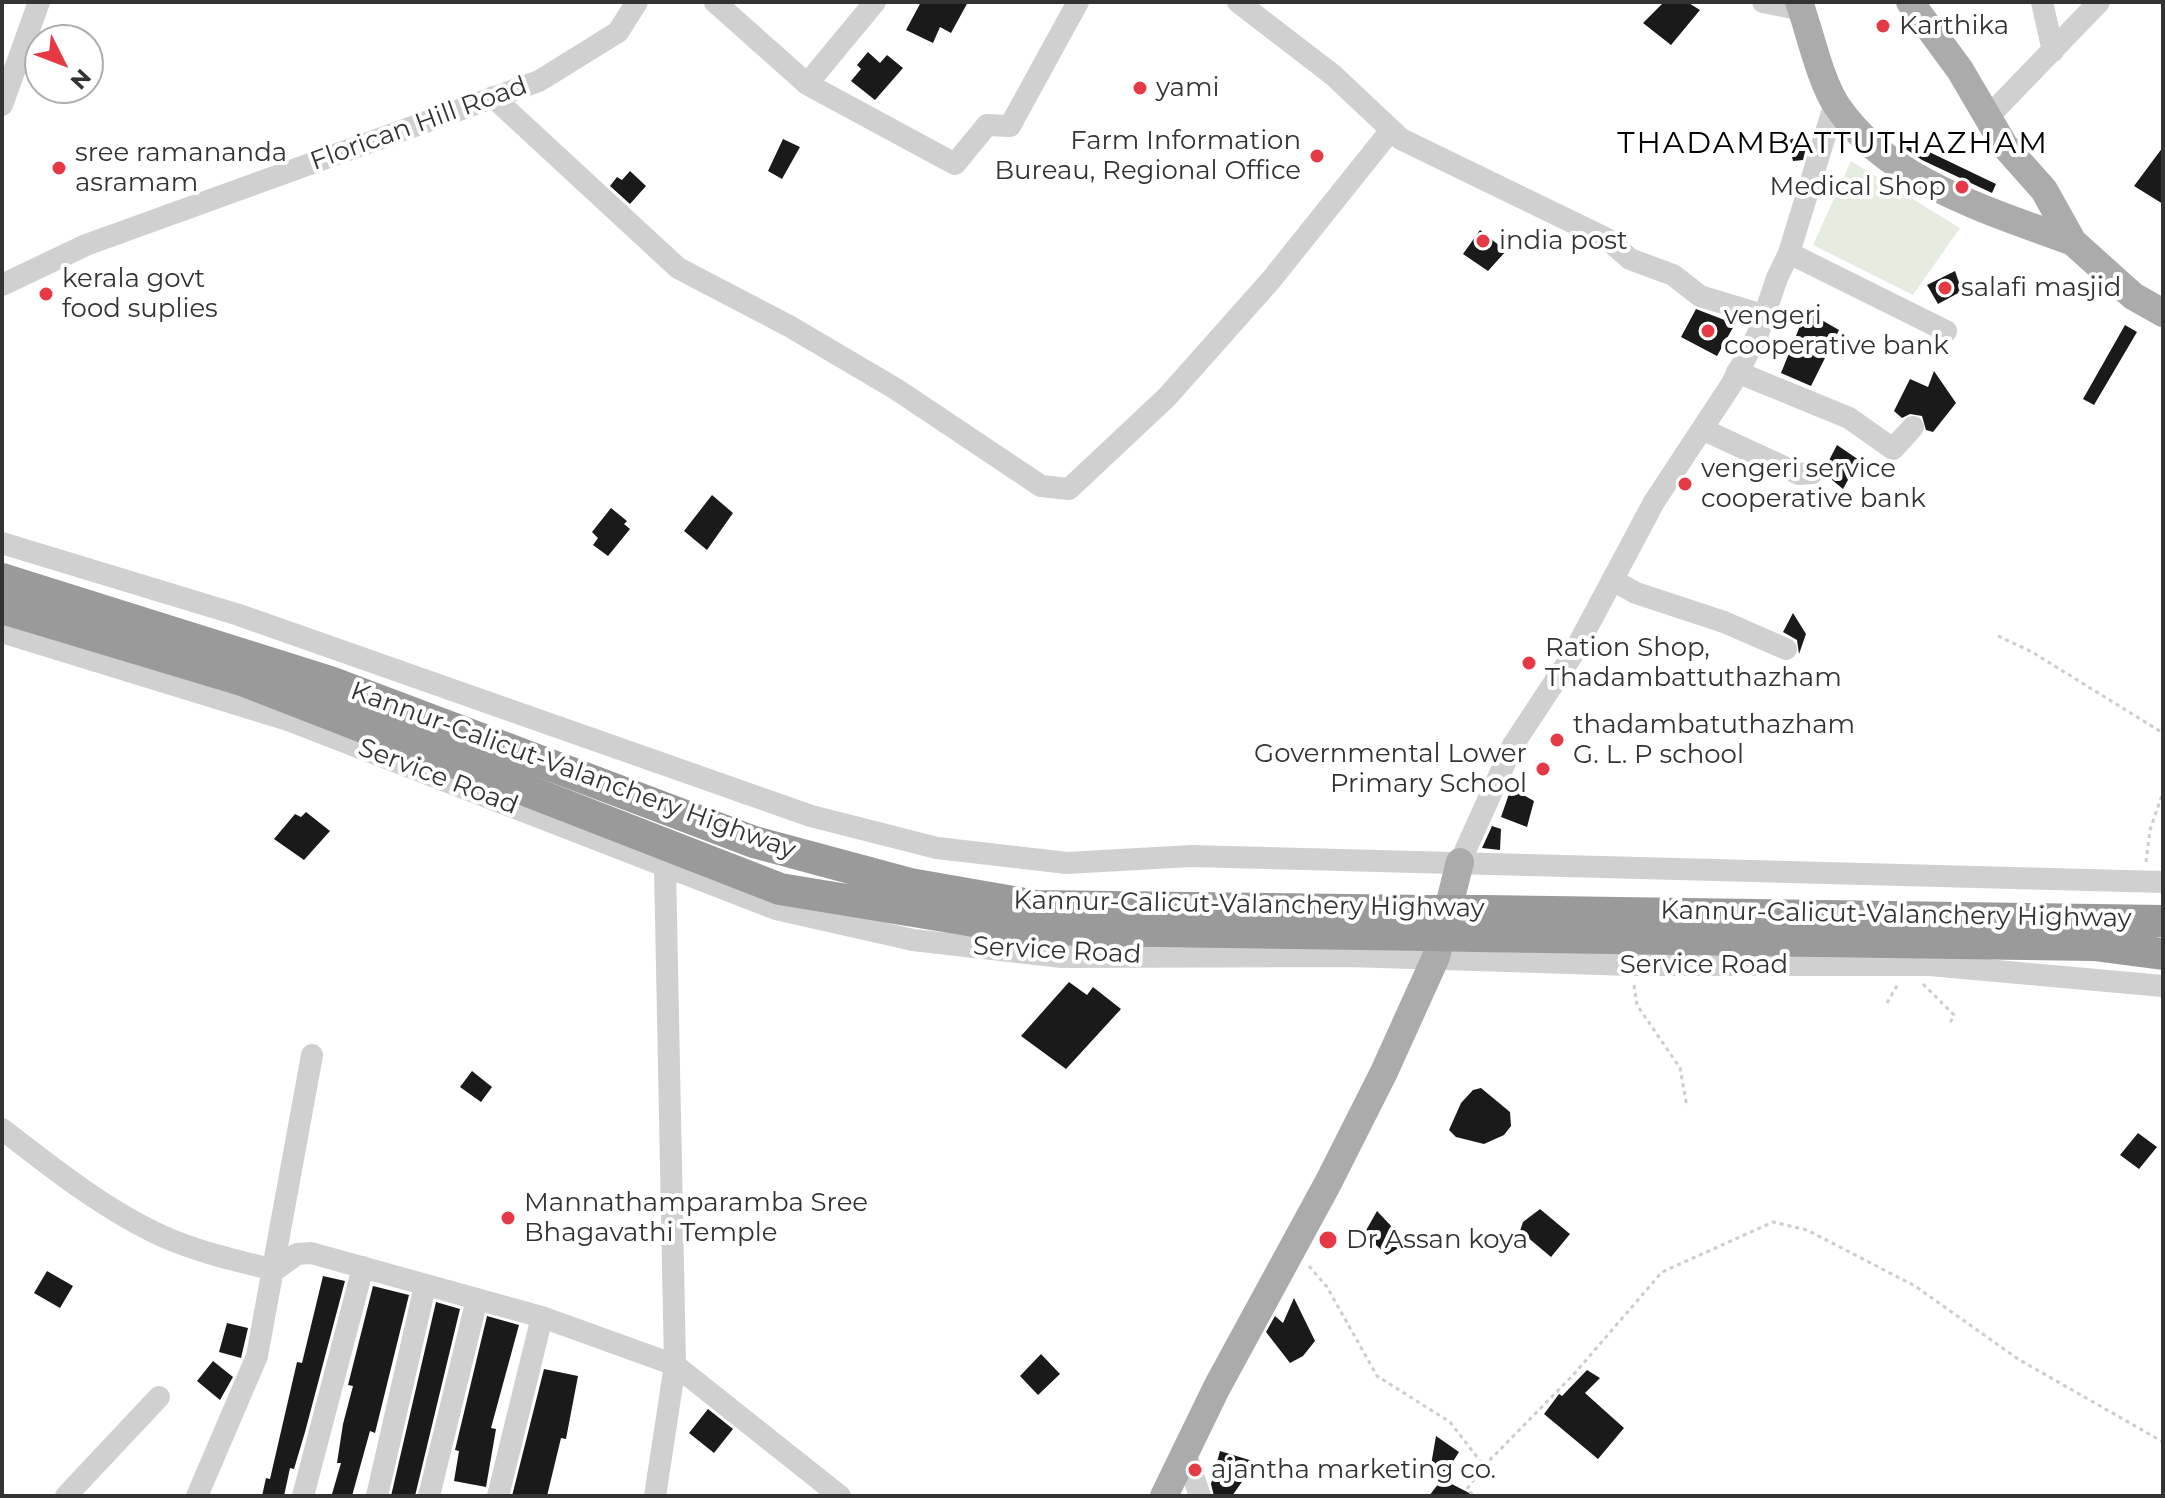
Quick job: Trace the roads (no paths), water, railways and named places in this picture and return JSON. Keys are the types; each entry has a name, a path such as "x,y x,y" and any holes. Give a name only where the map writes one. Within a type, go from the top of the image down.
{"highway":[{"name":"Kannur-Calicut-Valanchery Highway","path":"2,579 330,682 754,842 910,884 1036,906 1430,934 1479,924 2163,921"},
{"path":"2,608 245,681 780,889 1023,929 1430,934"},
{"path":"1479,924 2094,945 2163,954"}],"main road":[{"path":"1910,2 1960,70 2004,145 2044,190 2073,242 2133,296 2163,313"},
{"path":"1800,6 1835,103 1858,133 1888,159 1956,197 2073,242"},
{"path":"1164,1496 1384,1072 1430,934 1460,862"}],"street":[{"path":"2,105 39,2"},
{"name":"Florican Hill Road","path":"2,285 86,245 539,81 618,32 637,2"},
{"path":"715,2 807,84 955,164 987,125 1010,126 1078,2"},
{"path":"807,84 875,2"},
{"path":"1238,2 1333,75 1401,139 1607,239 1630,259 1673,275 1700,296 1766,316"},
{"path":"1763,2 1800,6"},
{"path":"2042,2 2053,51"},
{"path":"1988,117 2099,2"},
{"path":"493,97 678,268 789,326 896,389 1041,486 1069,489 1167,397 1271,280 1391,130"},
{"path":"1460,862 1513,745 1573,654 1654,502 1737,372 1766,316 1777,278 1789,253 1835,103"},
{"path":"1789,253 1946,331"},
{"path":"1737,372 1849,418 1893,449 1913,427"},
{"path":"1702,429 1799,474 1812,473"},
{"path":"2,543 239,615 811,816 937,848 1067,863 1191,856 1460,862 1602,870 2153,881"},
{"path":"1612,580 1636,593 1724,622 1786,649"},
{"name":"Service Road","path":"2,632 288,720 776,909 913,940 1062,957 1430,934 1631,965 1930,965 2163,986"},
{"path":"655,1496 675,1365 665,867"},
{"path":"197,1496 257,1356 312,1055"},
{"path":"2,1129 104,1202 161,1236 222,1258 275,1270 297,1254 311,1253 542,1317 675,1365 840,1496"},
{"path":"303,1496 363,1267"},
{"path":"377,1496 425,1286"},
{"path":"429,1496 477,1299"},
{"path":"498,1496 542,1317"},
{"path":"66,1496 159,1397"},
{"path":"1185,1452 1200,1496"}],"place":[{"name":"Karthika","path":"1883,26"},
{"name":"yami","path":"1140,88"},
{"name":"Farm Information Bureau, Regional Office","path":"1317,156"},
{"name":"sree ramananda asramam","path":"59,168"},
{"name":"Medical Shop","path":"1962,187"},
{"name":"india post","path":"1483,241"},
{"name":"salafi masjid","path":"1945,288"},
{"name":"kerala govt food suplies","path":"46,294"},
{"name":"vengeri cooperative bank","path":"1708,331"},
{"name":"vengeri service cooperative bank","path":"1685,484"},
{"name":"Ration Shop, Thadambattuthazham","path":"1529,663"},
{"name":"thadambatuthazham G. L. P school","path":"1557,740"},
{"name":"Governmental Lower Primary School","path":"1543,769"},
{"name":"Mannathamparamba Sree Bhagavathi Temple","path":"508,1218"},
{"name":"Dr Assan koya","path":"1328,1240"},
{"name":"ajantha marketing co.","path":"1195,1470"}],"district":[{"name":"THADAMBATTUTHAZHAM","path":"1833,144"}]}
